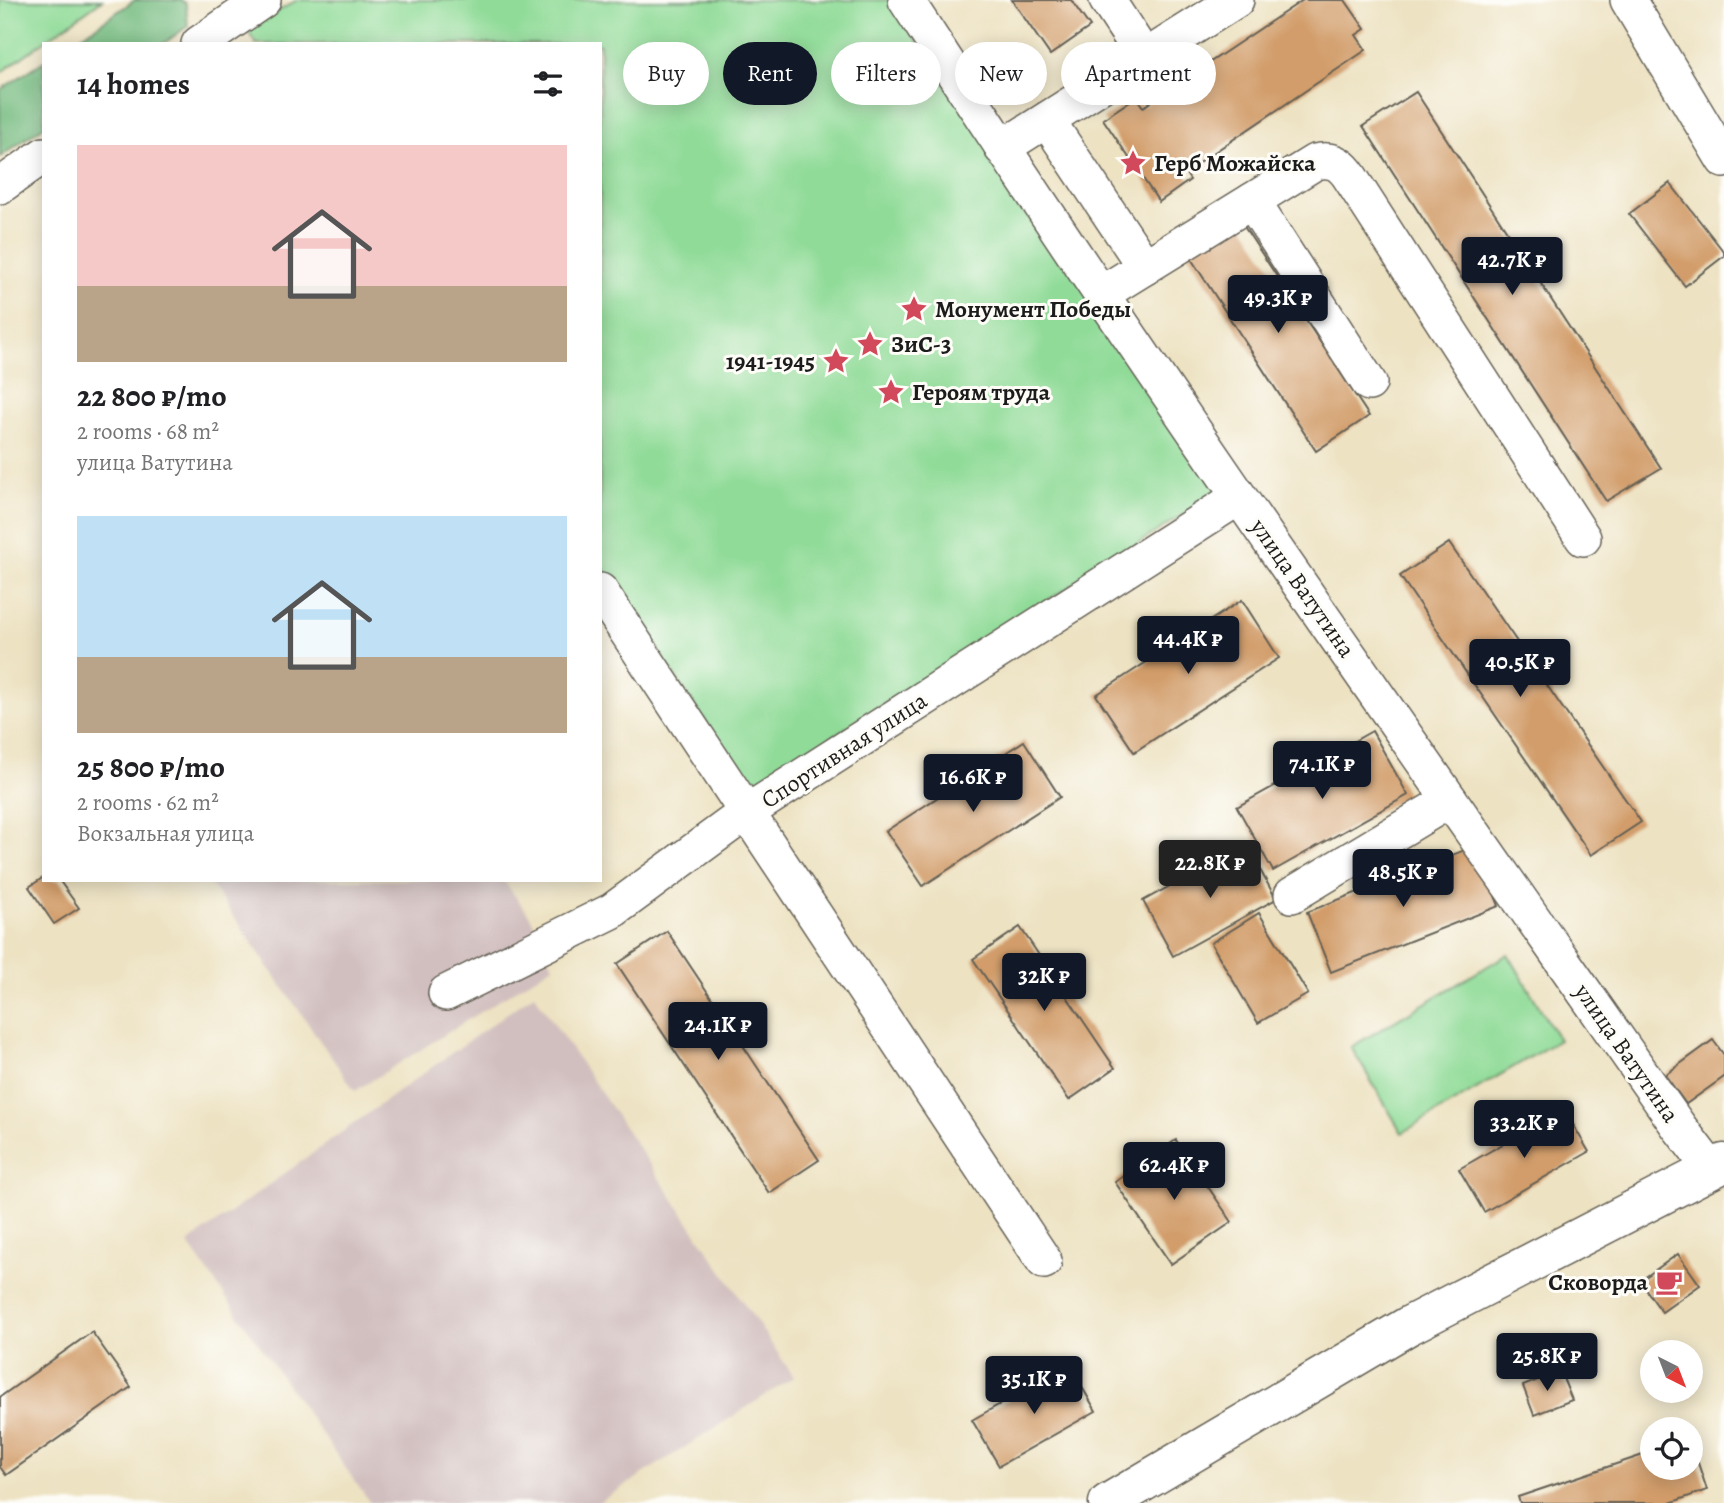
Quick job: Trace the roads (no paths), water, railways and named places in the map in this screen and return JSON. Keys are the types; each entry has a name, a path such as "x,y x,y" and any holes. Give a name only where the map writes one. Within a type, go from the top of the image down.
{"main road":[{"path":"1108,1503 1408,1326 1717,1166"}],"street":[{"path":"221,37 262,0"},
{"name":"улица Ватутина","path":"906,0 1002,148 1239,497 1679,1127 1717,1166"},
{"path":"1107,0 1135,42"},
{"path":"1628,0 1724,160"},
{"path":"1168,42 1225,3"},
{"path":"1002,148 1071,105"},
{"path":"1047,120 1145,267"},
{"path":"0,186 42,156"},
{"path":"1101,294 1315,162 1325,160 1344,168 1583,538"},
{"path":"1252,201 1369,383"},
{"name":"Спортивная улица","path":"446,993 612,911 747,812 1239,497"},
{"path":"602,594 1044,1261"},
{"path":"1292,895 1450,800"}],"place":[{"name":"Герб Можайска","path":"1133,163"},
{"name":"Монумент Победы","path":"914,309"},
{"name":"ЗиС-3","path":"870,344"},
{"name":"1941-1945","path":"836,361"},
{"name":"Героям труда","path":"891,392"},
{"name":"Сковорда","path":"1669,1282"}]}
